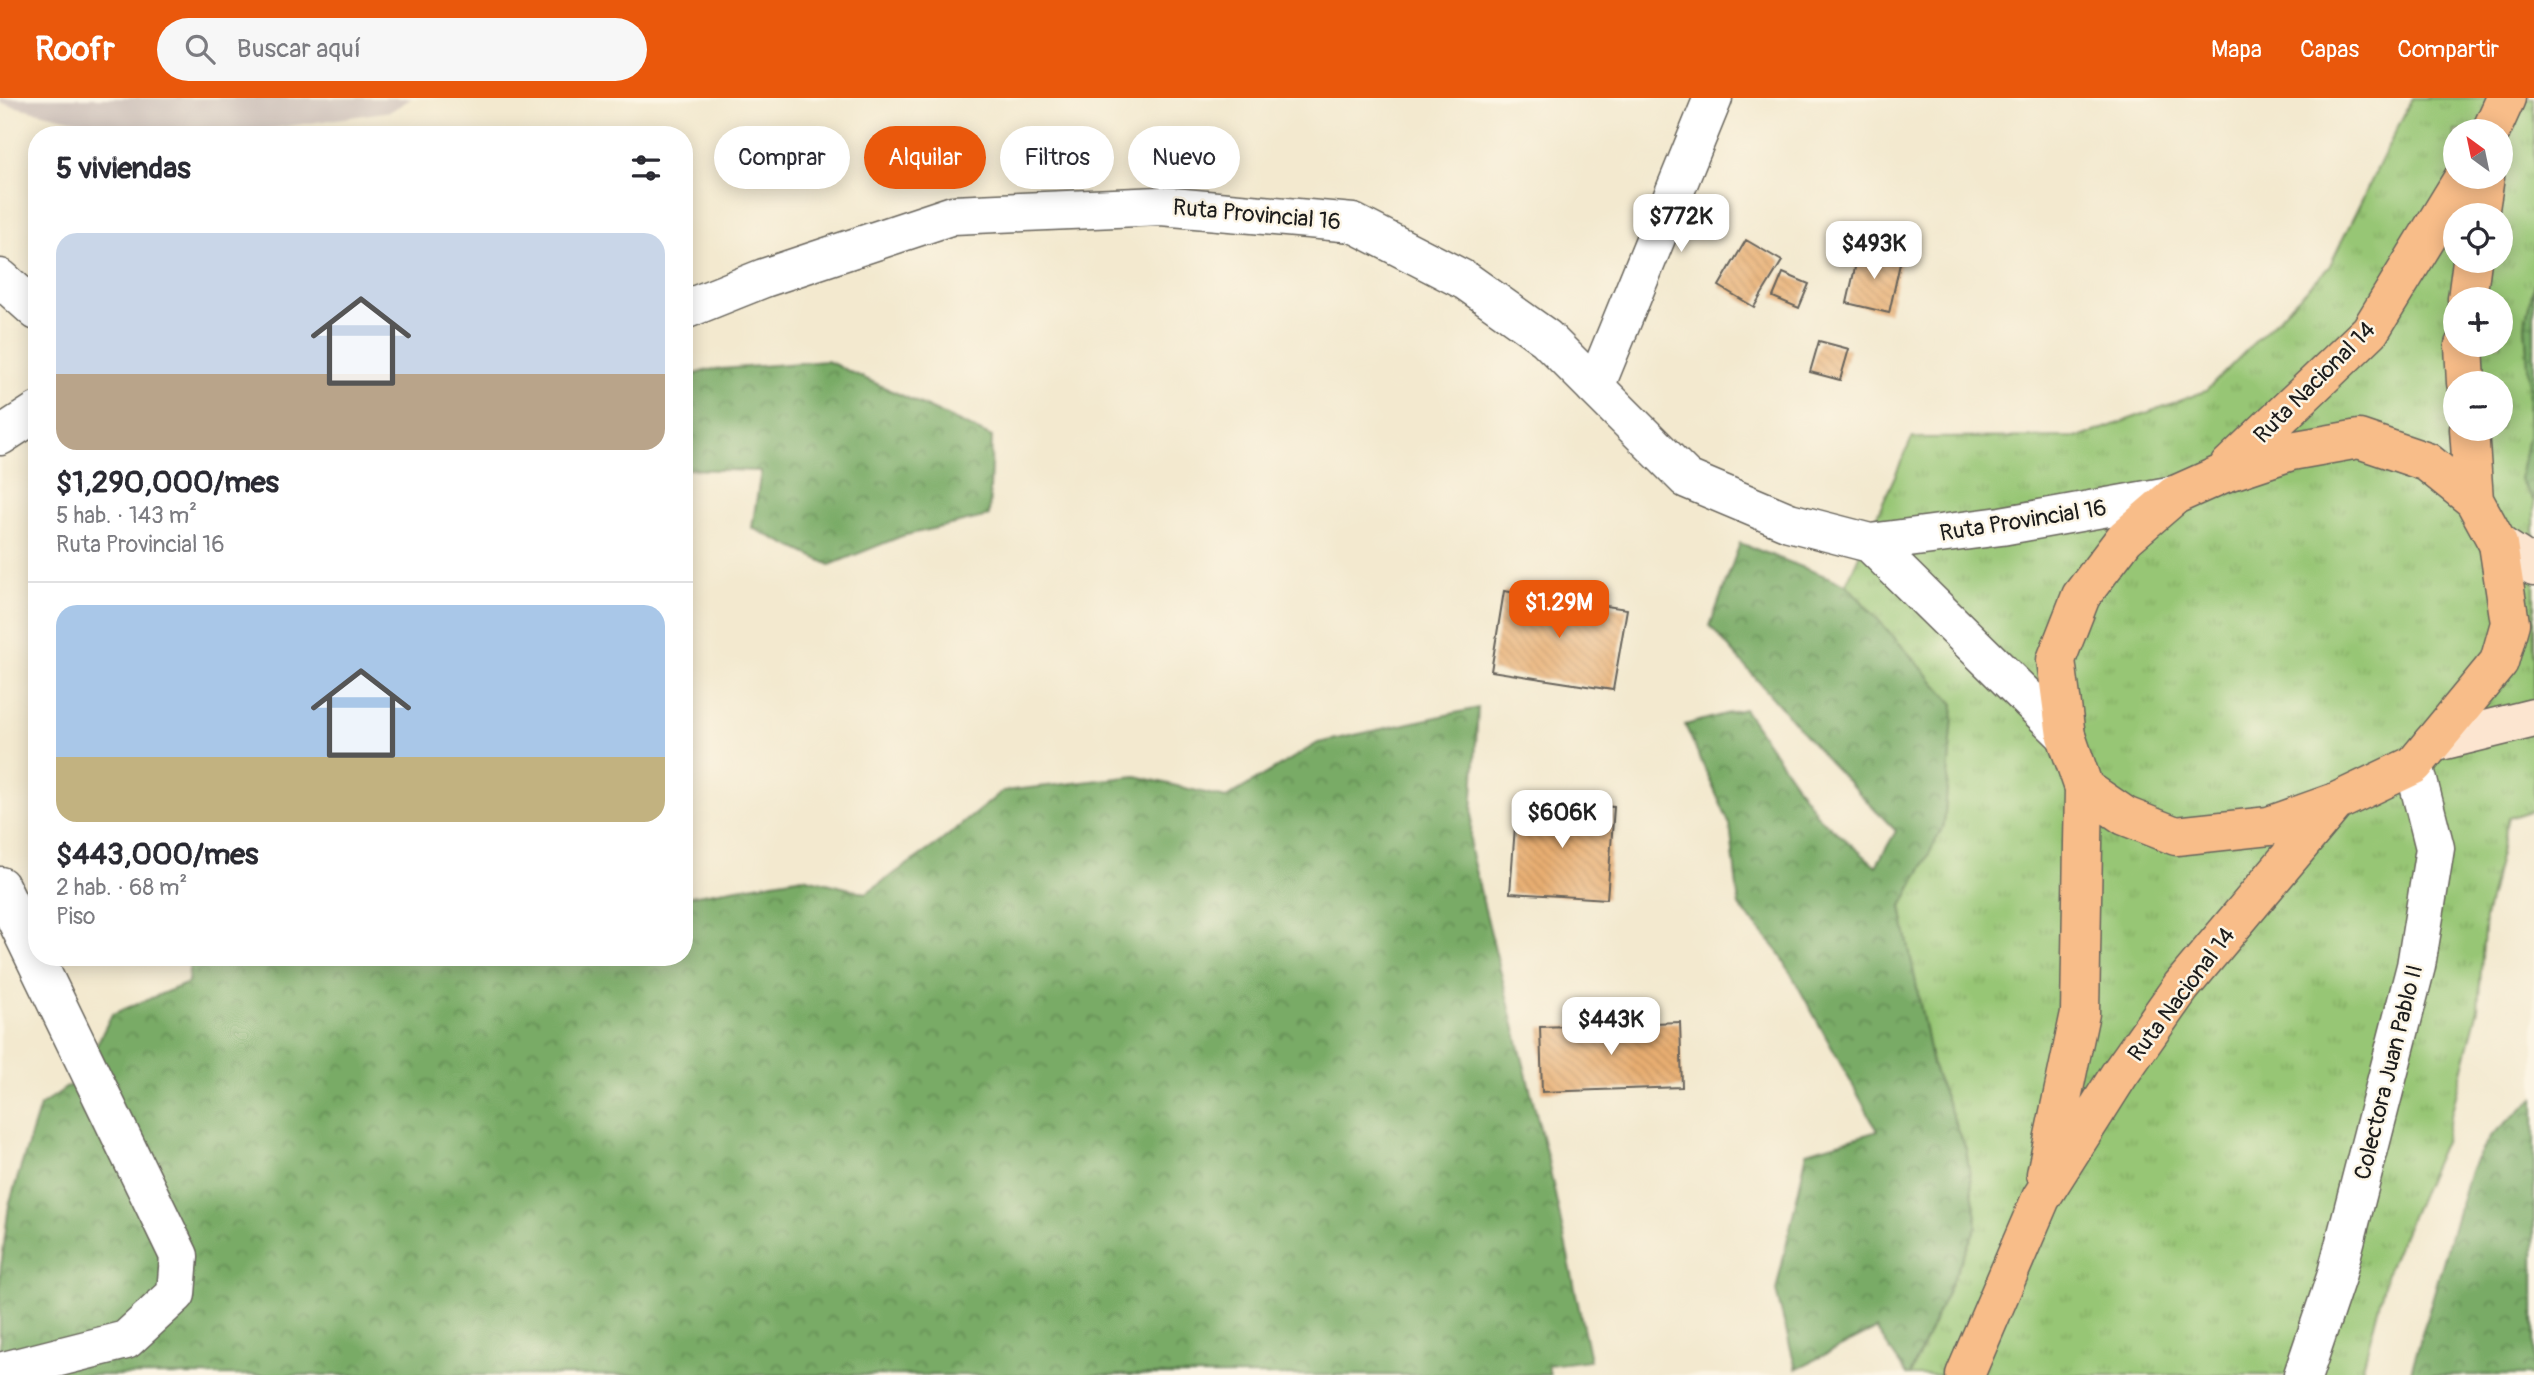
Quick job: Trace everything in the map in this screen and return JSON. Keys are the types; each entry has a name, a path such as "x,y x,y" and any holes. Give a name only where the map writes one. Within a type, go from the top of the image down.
{"highway":[{"path":"2496,119 2506,98"},
{"name":"Ruta Nacional 14","path":"2222,474 2370,331 2457,189"},
{"path":"2359,439 2427,462 2474,500 2498,544 2510,623 2499,662 2423,754 2336,802 2269,826 2176,836 2126,816 2084,788 2066,736 2056,660 2081,596 2125,538 2175,495 2222,474 2291,451 2359,439"},
{"path":"2470,441 2474,500"},
{"name":"Ruta Nacional 14","path":"2042,1198 2080,1013 2084,788"},
{"name":"Ruta Nacional 14","path":"1965,1375 2042,1198 2119,1075 2180,987 2336,802"}],"main road":[{"path":"2498,544 2534,567"},
{"path":"2423,754 2534,718"}],"street":[{"path":"1595,387 1713,98"},
{"name":"Ruta Provincial 16","path":"693,306 764,278 953,215 1161,206 1353,223 1466,281 1546,338 1687,478 1789,522 1870,543 2001,526 2175,495"},
{"path":"0,278 28,303"},
{"path":"0,436 28,418"},
{"path":"1870,543 2066,736"},
{"name":"Colectora Juan Pablo II","path":"2303,1375 2336,1277 2416,966 2435,848 2423,754"},
{"path":"0,886 28,944"},
{"path":"0,1372 126,1340 176,1294 179,1255 39,966"}],"shaded area":[{"path":"0,98 412,98 391,111 290,126 100,126 0,103"}],"green space":[{"path":"2412,98 2534,98 2534,283 2525,325 2529,379 2528,437 2520,479 2534,501 2534,810 2508,818 2485,918 2478,1009 2445,1139 2388,1269 2361,1375 1910,1375 1977,1225 1966,1149 1932,1065 1901,908 1944,825 1954,704 1846,584 1912,438 2081,437 2206,391 2329,267"},
{"path":"2534,283 2534,501 2520,479 2528,437 2529,379 2525,325"},
{"path":"827,361 992,437 989,516 902,536 830,565 752,528 761,471 693,469 693,375 707,370"},
{"path":"1740,543 1846,584 1954,704 1944,825 1901,908 1932,1065 1966,1149 1977,1225 1910,1375 1907,1375 1876,1329 1796,1369 1776,1291 1807,1152 1878,1131 1779,952 1739,906 1730,825 1685,725 1744,709 1818,816 1876,866 1896,831 1828,761 1710,626"},
{"path":"1478,708 1470,850 1547,1156 1590,1360 1548,1365 1550,1375 0,1375 0,1275 9,1205 40,1106 80,1078 112,1014 188,983 189,966 693,966 693,895 803,877 866,893 940,842 1003,791 1136,776 1226,798 1318,743"},
{"path":"2534,1098 2534,1375 2410,1375 2470,1170 2490,1137"}],"building":[{"path":"1746,240 1782,261 1754,307 1719,286"},
{"path":"1859,250 1901,259 1889,313 1847,303"},
{"path":"1783,273 1809,284 1799,308 1773,297"},
{"path":"1819,341 1849,349 1840,380 1810,372"},
{"path":"1504,591 1627,609 1613,690 1491,671"},
{"path":"1517,800 1614,807 1607,899 1510,893"},
{"path":"1680,1022 1682,1087 1542,1092 1540,1027"}]}
